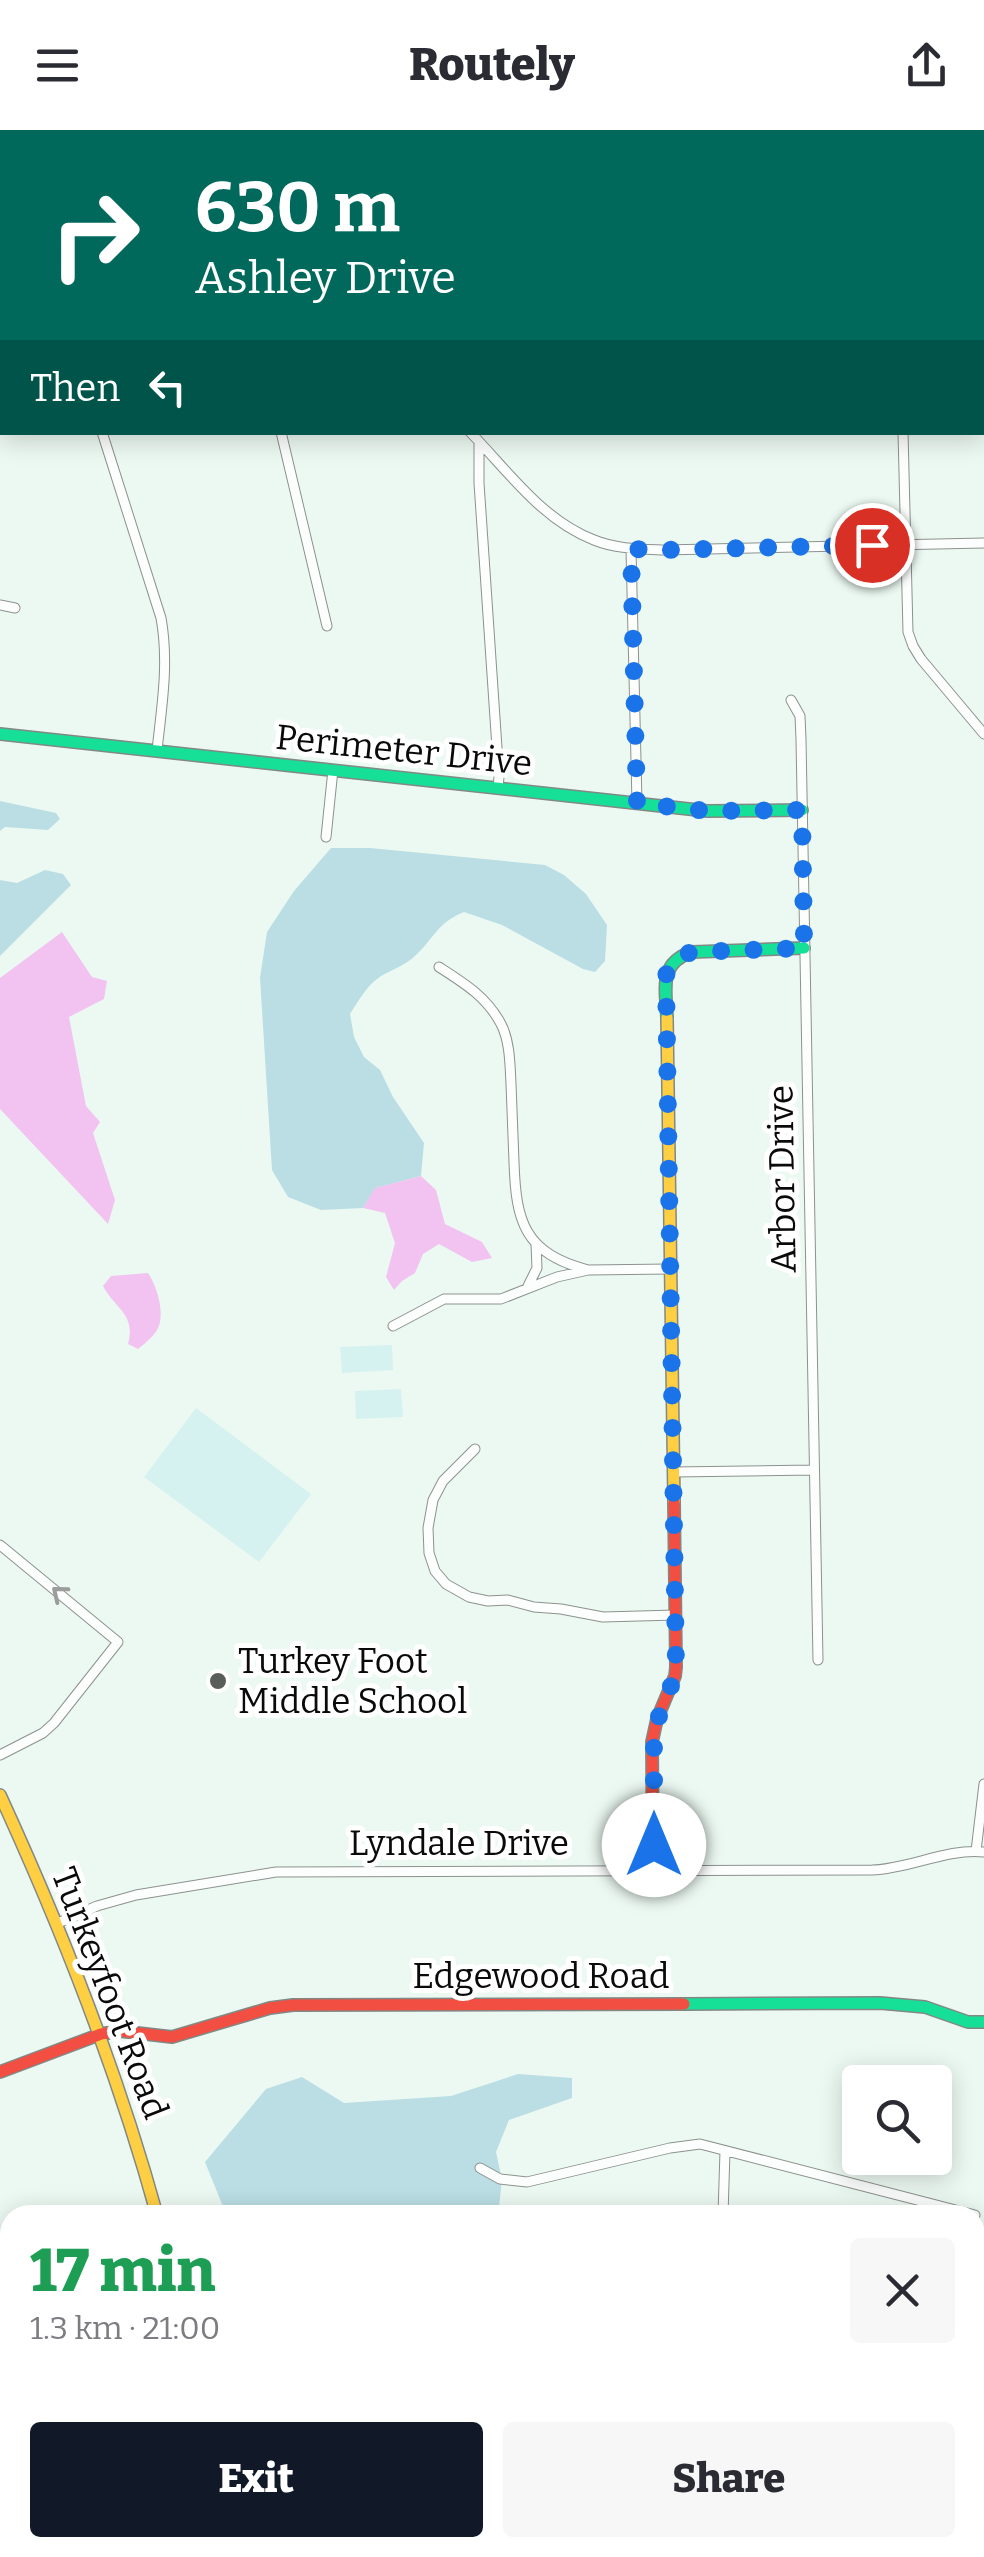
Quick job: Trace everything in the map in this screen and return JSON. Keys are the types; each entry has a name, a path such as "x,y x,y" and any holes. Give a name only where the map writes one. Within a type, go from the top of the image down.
{"street":[{"path":"103,435 165,639 157,750"},
{"path":"281,435 327,626"},
{"path":"473,435 536,502 567,527 593,540 631,549 984,543"},
{"path":"473,435 480,474 498,788"},
{"path":"903,435 907,623 913,646 984,734"},
{"path":"480,474 501,465"},
{"path":"631,549 637,803"},
{"path":"0,605 15,608"},
{"name":"Arbor Drive","path":"790,700 800,716 818,1660"},
{"name":"Perimeter Drive","path":"0,734 707,811 802,810"},
{"path":"326,837 333,770"},
{"path":"653,1870 652,1742 675,1676 676,1616 667,969 676,958 692,952 804,948"},
{"path":"440,967 474,989 506,1036 515,1197 523,1225 554,1260 588,1270"},
{"path":"527,1288 537,1268 536,1244"},
{"path":"393,1326 444,1298 492,1300 588,1270 670,1269"},
{"path":"475,1449 443,1481 433,1500 427,1544 435,1571 446,1584 469,1597 488,1601 508,1600 603,1617 676,1616"},
{"path":"674,1472 814,1470"},
{"path":"0,1545 118,1642 54,1723 43,1733 0,1754"},
{"path":"980,1852 984,1784"},
{"name":"Turkeyfoot Road","path":"0,1795 58,1922 101,2034 154,2205"},
{"name":"Lyndale Drive","path":"58,1922 136,1894 276,1872 890,1870 946,1855 980,1852"},
{"name":"Edgewood Road","path":"101,2034 120,2031 172,2037 270,2008 310,2004 880,2003 924,2007 968,2022 984,2022"},
{"path":"0,2072 101,2034"},
{"path":"480,2168 500,2178 528,2182 694,2144 937,2205"},
{"path":"723,2205 725,2152"}],"shaded area":[{"path":"0,801 56,813 60,819 48,830 5,827 0,831"},
{"path":"331,848 370,848 545,865 586,894 607,925 605,961 595,972 502,925 464,912 442,925 412,958 372,984 350,1014 354,1037 364,1057 380,1070 424,1143 421,1176 376,1188 363,1208 321,1210 288,1197 272,1170 260,978 267,932 294,891"},
{"path":"45,870 63,874 71,885 0,956 0,880 17,883"},
{"path":"62,932 92,977 107,981 104,999 69,1017 86,1106 100,1122 93,1133 115,1200 108,1224 0,1109 0,978"},
{"path":"421,1176 436,1190 445,1224 482,1242 492,1258 472,1262 439,1244 423,1254 415,1273 394,1290 386,1277 395,1243 385,1213 363,1208 375,1188"},
{"path":"148,1273 161,1317 155,1333 138,1349 128,1344 127,1319 103,1286 111,1276"},
{"path":"392,1345 393,1370 342,1373 340,1347"},
{"path":"401,1389 403,1417 356,1419 355,1391"},
{"path":"196,1408 311,1494 259,1562 144,1477"},
{"path":"518,2074 572,2078 572,2098 509,2120 496,2152 502,2180 499,2205 223,2205 205,2162 266,2089 302,2077 344,2103 451,2096"}],"traffic: fast":[{"path":"0,734 707,811 802,810"},
{"path":"667,1018 666,978 681,957 692,952 804,948"},
{"path":"684,2004 880,2003 925,2007 968,2022 984,2022"}],"traffic: slow":[{"path":"667,1018 674,1502"},
{"path":"0,1795 87,2002 154,2205"}],"traffic: jam":[{"path":"653,1870 652,1742 676,1667 674,1502"},
{"path":"0,2072 101,2034 120,2031 172,2037 293,2005 684,2004"}],"place":[{"name":"Turkey Foot Middle School","path":"218,1681"}],"route":[{"path":"654,1845 652,1742 676,1667 667,969 683,954 703,950 804,948 802,810 707,811 637,803 631,549 872,545"}]}
